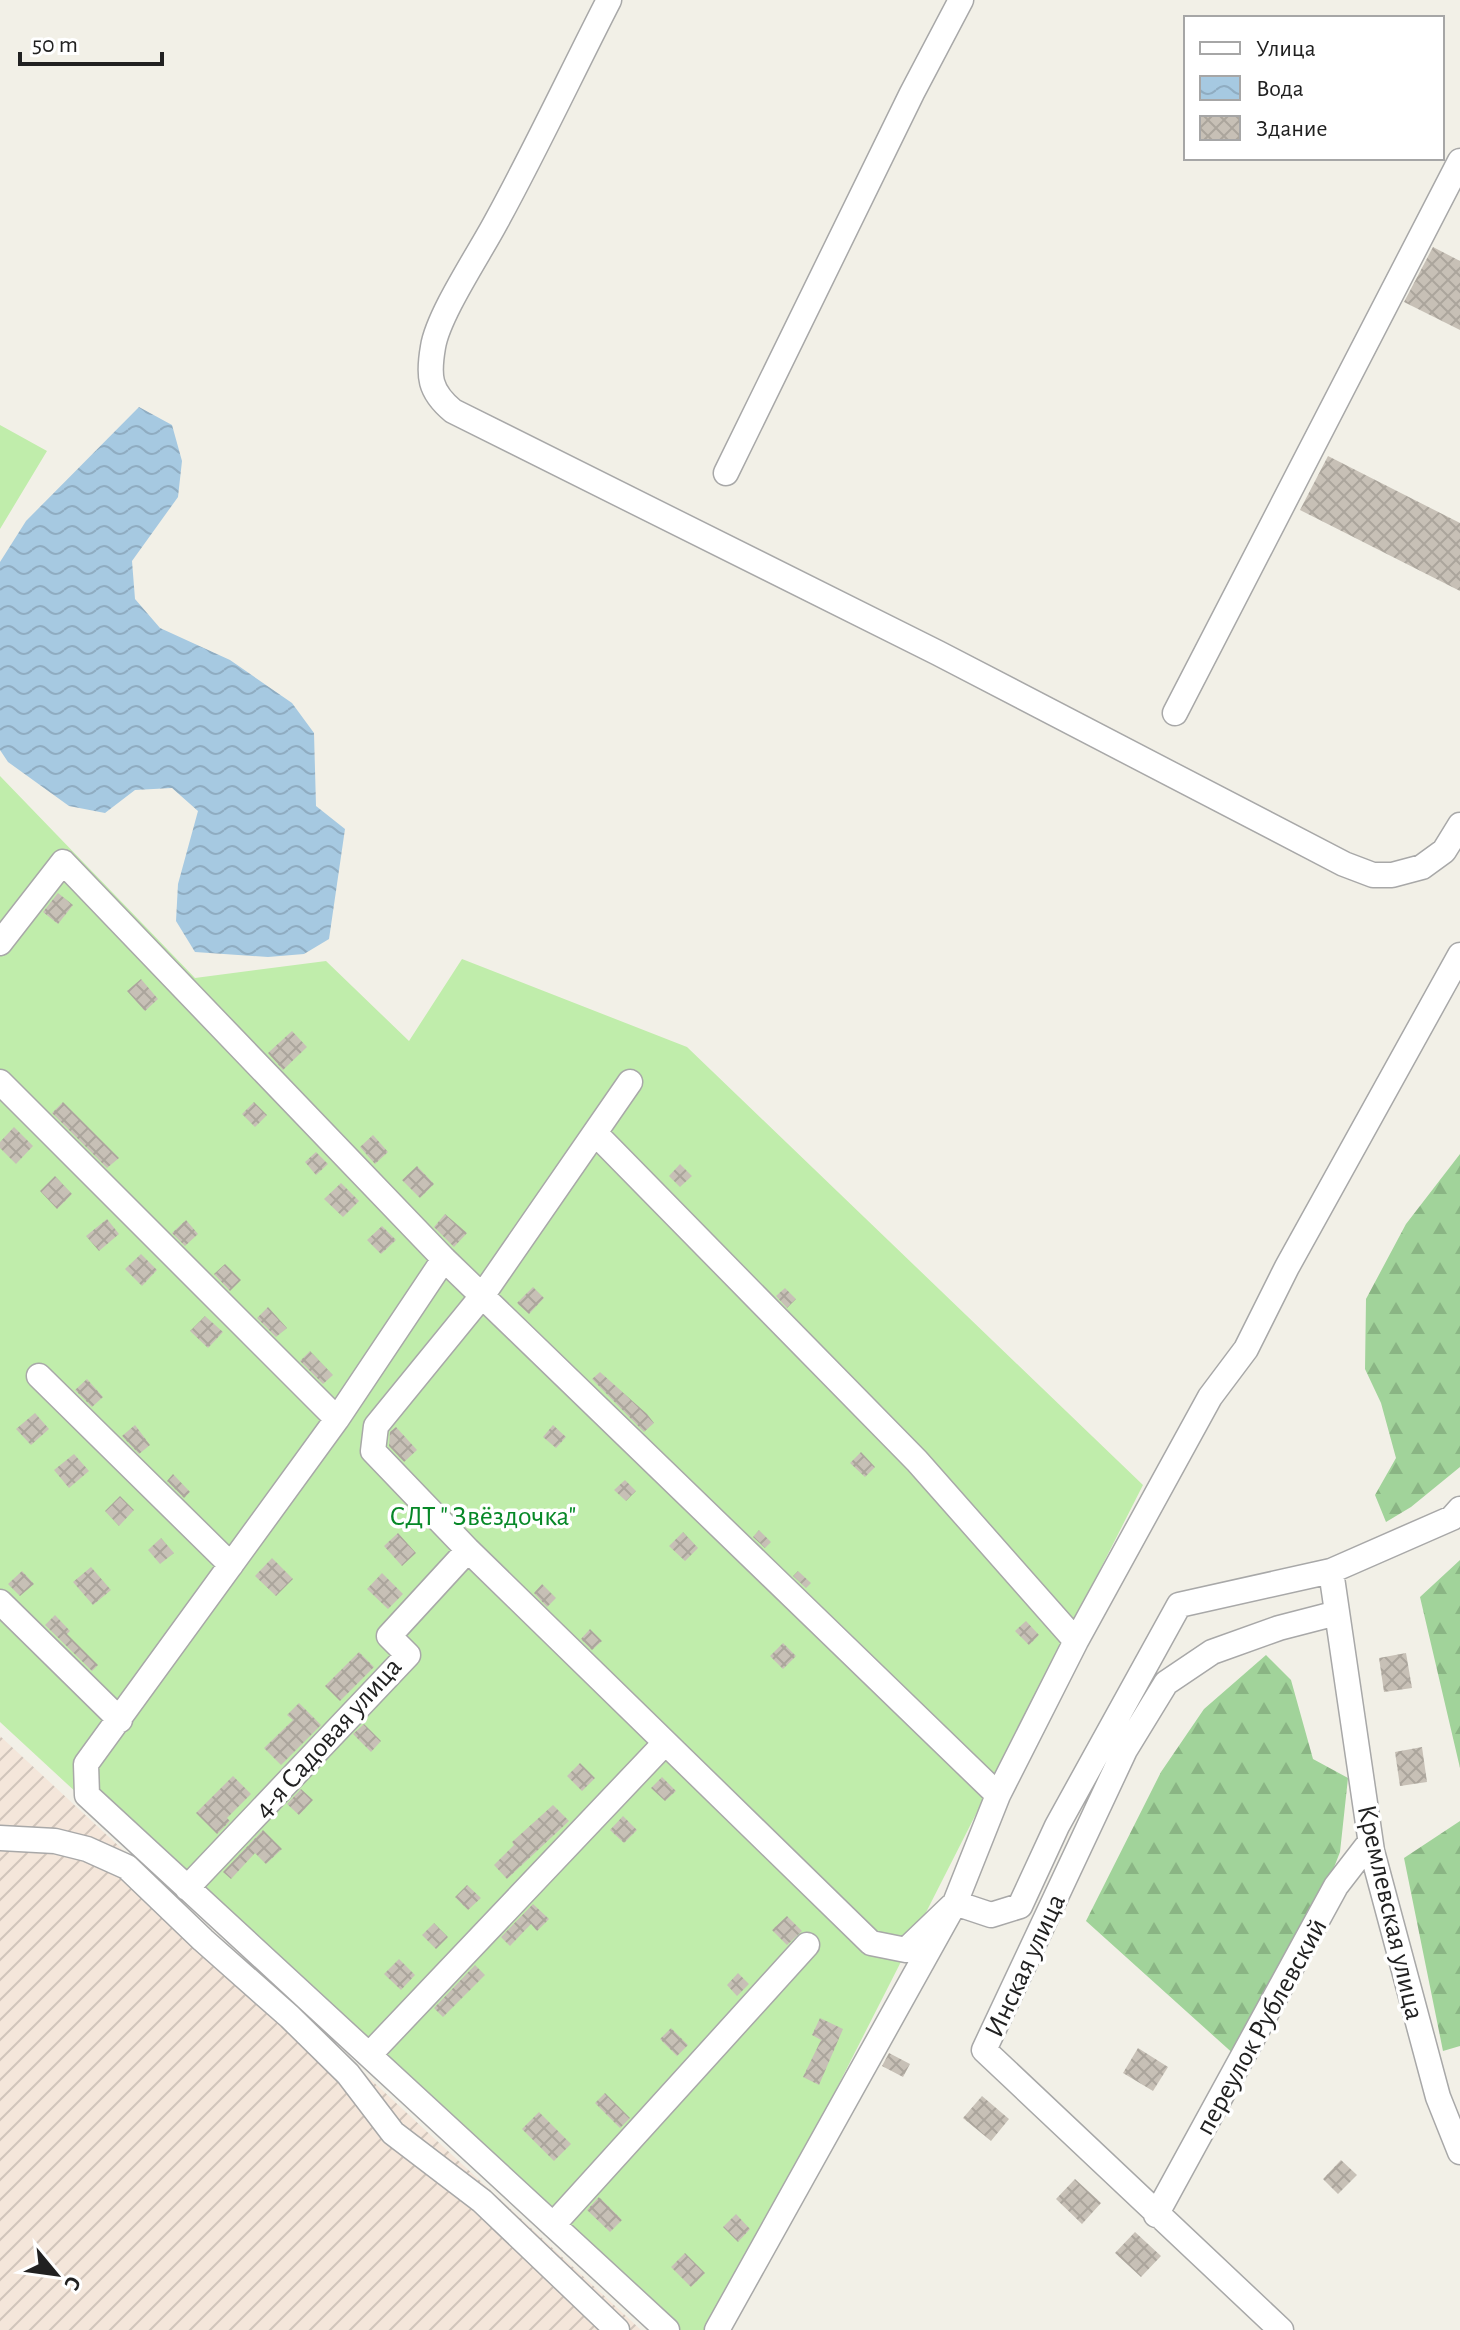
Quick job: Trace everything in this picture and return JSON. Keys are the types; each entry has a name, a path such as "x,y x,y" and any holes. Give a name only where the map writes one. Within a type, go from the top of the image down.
{"street":[{"path":"609,0 524,171 448,309 433,343 429,374 437,398 453,411 938,653 1344,864 1373,875 1392,875 1422,867 1444,851 1460,825"},
{"path":"726,473 912,93 961,0"},
{"path":"1175,713 1460,161"},
{"path":"0,943 63,862 444,1259 998,1795"},
{"path":"717,2330 955,1903 998,1795 1076,1641 1210,1397 1246,1349 1287,1267 1460,955"},
{"path":"0,1082 337,1419"},
{"path":"630,1082 482,1296 376,1426 373,1451 468,1550 871,1943 906,1950 955,1903"},
{"path":"595,1133 917,1461 1076,1641"},
{"path":"444,1259 337,1419 86,1764 87,1795 667,2330"},
{"path":"39,1376 231,1565"},
{"path":"955,1903 991,1915 1020,1906 1057,1826 1179,1605 1331,1571 1452,1518 1460,1509"},
{"name":"4-я Садовая улица","path":"187,1888 408,1655 389,1636 468,1550"},
{"name":"Кремлевская улица","path":"1331,1571 1370,1842 1438,2097 1460,2152"},
{"path":"0,1602 120,1720"},
{"name":"Инская улица","path":"1281,2330 984,2050 1125,1750 1166,1683 1212,1652 1279,1628 1337,1613"},
{"path":"369,2055 665,1743"},
{"path":"0,1838 55,1841 87,1849 127,1867 348,2074 393,2133 482,2201 617,2330"},
{"name":"переулок Рублевский","path":"1156,2215 1336,1886 1370,1842"},
{"path":"553,2225 807,1945"}],"shaded area":[{"path":"0,1736 641,2330 0,2330"}],"green space":[{"path":"0,425 47,451 0,529"},
{"name":"СДТ \" Звёздочка\"","path":"0,776 195,978 326,961 409,1041 462,959 687,1047 1143,1485 714,2330 658,2330 0,1722"},
{"path":"1460,1154 1460,1467 1411,1507 1386,1522 1375,1495 1396,1458 1381,1403 1365,1369 1366,1299 1406,1224"},
{"path":"1460,1560 1460,1768 1420,1597"},
{"path":"1266,1655 1291,1680 1313,1759 1348,1778 1340,1852 1301,1952 1237,2057 1086,1921 1161,1772 1204,1709"},
{"path":"1460,1821 1460,2046 1443,2051 1404,1858"}],"water":[{"path":"139,407 172,425 182,461 178,497 132,561 135,599 160,628 230,660 292,703 314,733 316,806 345,829 329,939 304,954 268,957 195,952 176,921 178,884 198,811 172,788 135,790 105,813 69,806 8,762 0,750 0,562 26,521"}],"building":[{"path":"1433,247 1460,261 1460,330 1404,302"},
{"path":"1328,456 1460,523 1460,591 1300,510"},
{"path":"58,893 73,905 58,924 43,912"},
{"path":"141,979 158,999 145,1011 127,991"},
{"path":"292,1031 307,1047 283,1070 268,1053"},
{"path":"63,1102 119,1158 107,1168 52,1113"},
{"path":"254,1102 267,1115 255,1127 242,1114"},
{"path":"14,1127 33,1146 16,1164 0,1148 0,1142"},
{"path":"373,1135 388,1152 375,1164 360,1147"},
{"path":"316,1152 328,1164 316,1175 305,1162"},
{"path":"680,1164 692,1176 680,1187 669,1176"},
{"path":"417,1166 434,1184 420,1198 402,1180"},
{"path":"55,1176 72,1194 57,1209 40,1191"},
{"path":"341,1183 359,1201 343,1217 324,1199"},
{"path":"445,1214 467,1233 454,1247 434,1227"},
{"path":"107,1219 119,1234 99,1251 86,1236"},
{"path":"186,1220 198,1234 185,1246 172,1233"},
{"path":"382,1226 396,1240 381,1254 367,1240"},
{"path":"141,1254 157,1270 142,1286 125,1269"},
{"path":"225,1264 241,1280 230,1291 214,1274"},
{"path":"533,1287 544,1298 529,1314 517,1303"},
{"path":"785,1288 796,1299 787,1308 776,1296"},
{"path":"268,1307 287,1328 276,1337 257,1318"},
{"path":"205,1316 223,1332 208,1348 190,1331"},
{"path":"310,1351 333,1375 323,1384 300,1361"},
{"path":"600,1372 654,1423 644,1432 592,1379"},
{"path":"87,1379 103,1397 92,1407 75,1390"},
{"path":"35,1413 49,1429 31,1445 16,1429"},
{"path":"135,1425 150,1445 139,1454 122,1436"},
{"path":"553,1425 566,1437 556,1448 543,1437"},
{"path":"396,1427 417,1450 404,1462 389,1446 390,1432"},
{"path":"861,1452 875,1467 865,1477 850,1463"},
{"path":"74,1454 89,1471 69,1488 54,1470"},
{"path":"173,1474 190,1492 184,1498 167,1481"},
{"path":"625,1480 636,1491 626,1501 614,1490"},
{"path":"120,1496 134,1510 119,1526 105,1511"},
{"path":"759,1530 771,1542 765,1548 753,1537"},
{"path":"683,1532 698,1548 685,1561 669,1546"},
{"path":"398,1533 416,1553 402,1566 384,1546"},
{"path":"161,1538 174,1553 160,1564 148,1550"},
{"path":"272,1558 293,1579 276,1596 255,1576"},
{"path":"91,1567 111,1590 93,1605 73,1582"},
{"path":"22,1571 34,1584 20,1596 8,1584"},
{"path":"798,1571 811,1583 806,1588 793,1576"},
{"path":"382,1573 403,1594 388,1609 367,1589"},
{"path":"542,1584 556,1598 547,1607 534,1593"},
{"path":"55,1615 70,1631 67,1634 98,1665 92,1671 45,1625"},
{"path":"1026,1621 1039,1635 1029,1645 1015,1631"},
{"path":"590,1629 602,1641 592,1650 581,1639"},
{"path":"783,1643 796,1656 783,1669 770,1656"},
{"path":"359,1652 374,1667 340,1701 325,1686"},
{"path":"1406,1653 1412,1688 1384,1692 1379,1658"},
{"path":"299,1703 321,1725 281,1765 264,1748 293,1720 287,1715"},
{"path":"364,1724 381,1741 371,1752 353,1734"},
{"path":"1422,1747 1427,1782 1400,1786 1395,1752"},
{"path":"580,1763 595,1778 582,1791 567,1776"},
{"path":"233,1776 251,1794 227,1818 230,1821 217,1834 196,1813"},
{"path":"662,1777 676,1791 665,1801 651,1788"},
{"path":"301,1789 313,1800 299,1815 287,1804"},
{"path":"553,1805 569,1821 507,1879 494,1865 514,1845 512,1842"},
{"path":"623,1816 637,1830 624,1843 610,1830"},
{"path":"263,1830 282,1849 266,1864 255,1853 231,1879 223,1872"},
{"path":"467,1885 481,1898 468,1910 455,1897"},
{"path":"533,1904 549,1919 537,1931 531,1924 510,1946 501,1937"},
{"path":"787,1916 802,1931 787,1945 772,1930"},
{"path":"434,1923 448,1937 436,1949 422,1935"},
{"path":"399,1959 415,1975 401,1990 384,1974"},
{"path":"475,1965 485,1975 443,2017 434,2008"},
{"path":"738,1973 749,1984 737,1996 727,1985"},
{"path":"820,2018 843,2029 819,2085 803,2077 821,2040 812,2035"},
{"path":"671,2028 688,2045 677,2056 660,2039"},
{"path":"1138,2048 1168,2067 1153,2091 1123,2073"},
{"path":"889,2053 910,2064 903,2077 882,2066"},
{"path":"605,2093 630,2118 620,2128 595,2103"},
{"path":"982,2096 1009,2119 991,2141 963,2118"},
{"path":"539,2112 571,2144 554,2161 522,2129"},
{"path":"1341,2160 1357,2175 1338,2194 1323,2179"},
{"path":"1075,2179 1101,2203 1082,2224 1056,2199"},
{"path":"599,2197 622,2220 610,2232 587,2210"},
{"path":"736,2214 750,2229 738,2242 723,2227"},
{"path":"1135,2232 1161,2256 1141,2277 1115,2253"},
{"path":"685,2253 705,2273 691,2287 671,2267"}]}
